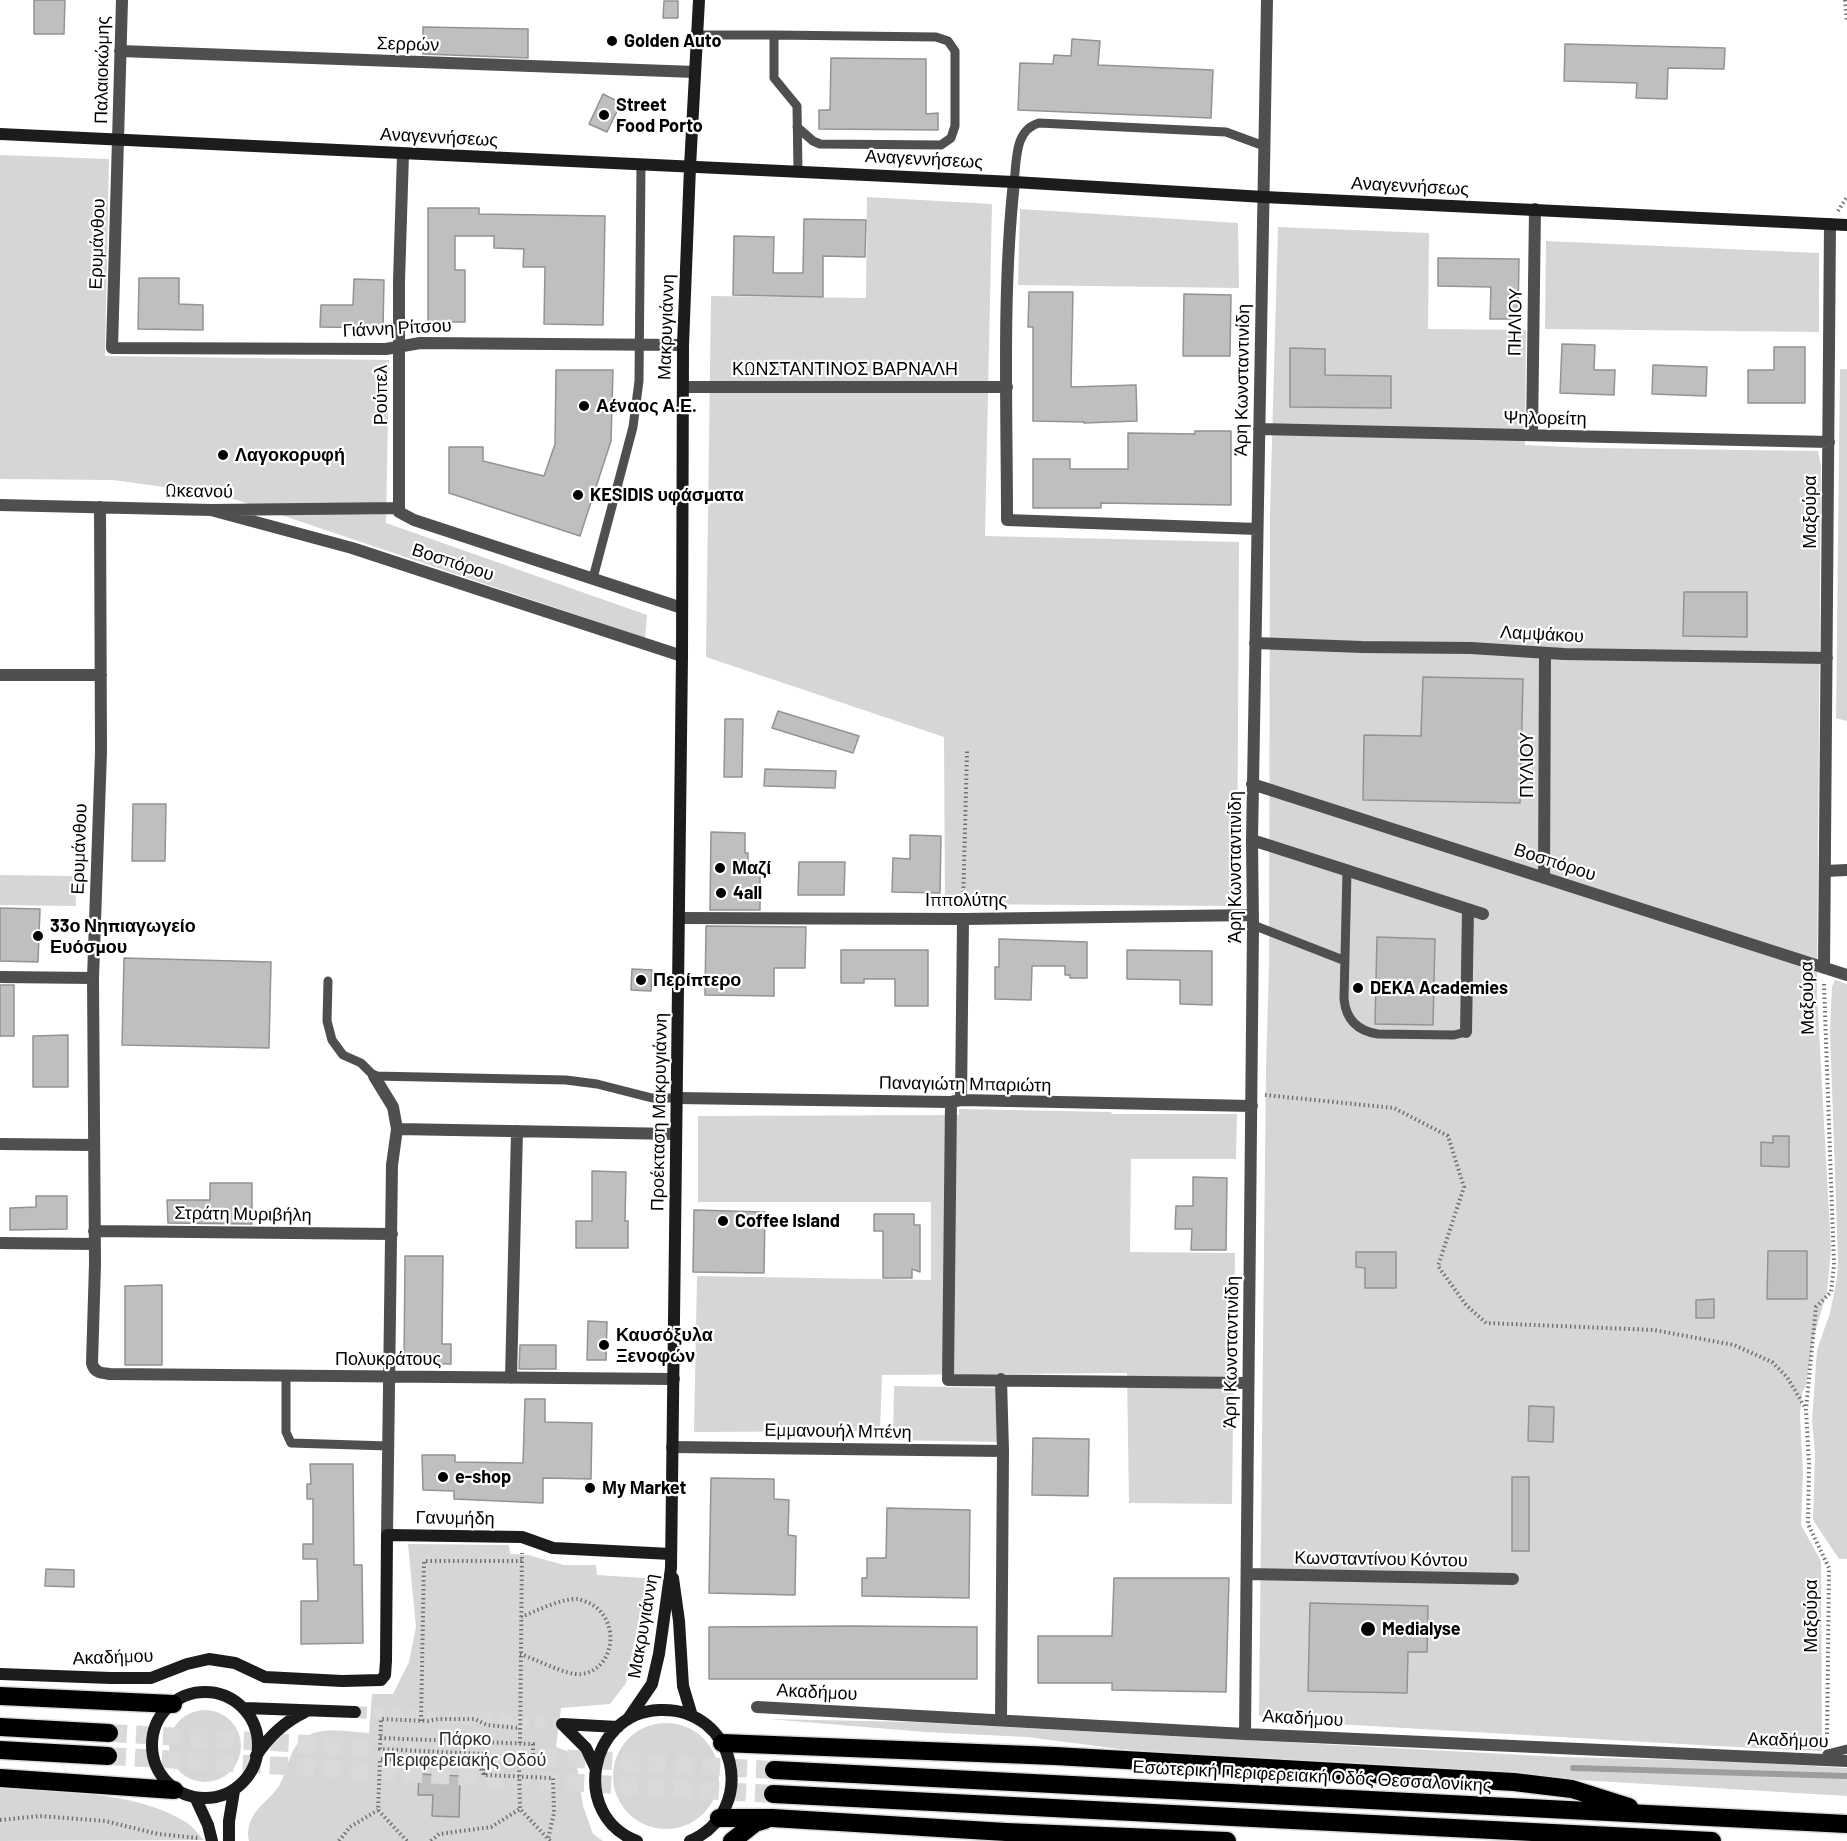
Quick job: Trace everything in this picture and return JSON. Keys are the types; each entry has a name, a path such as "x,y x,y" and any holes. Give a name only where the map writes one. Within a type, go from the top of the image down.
{"highway":[{"path":"0,1696 173,1704"},
{"path":"0,1727 109,1733"},
{"path":"722,1743 1055,1756 1514,1782 1572,1789 1647,1814"},
{"path":"0,1750 108,1756"},
{"name":"Εσωτερική Περιφερειακή Οδός Θεσσαλονίκης","path":"774,1770 1847,1824"},
{"path":"0,1778 174,1791"},
{"path":"773,1794 1712,1841"},
{"path":"712,1830 772,1818 1006,1832 1227,1841"},
{"path":"732,1841 755,1823 772,1818"}],"main road":[{"name":"Μακρυγιάννη","path":"682,656 683,345 699,0"},
{"name":"Αναγεννήσεως","path":"0,134 1014,182 1264,197 1847,225"},
{"name":"Προέκταση Μακρυγιάννη","path":"670,1568 682,656"},
{"name":"Γανυμήδη","path":"387,1535 522,1537"},
{"name":"Ακαδήμου","path":"0,1674 151,1678 187,1664 210,1659 235,1663 265,1677 302,1680 381,1680 385,1675 386,1661 387,1535"},
{"path":"522,1537 553,1548 671,1554"},
{"name":"Μακρυγιάννη","path":"670,1568 679,1621 682,1686 692,1716"},
{"name":"Μακρυγιάννη","path":"637,1841 616,1827 604,1813 597,1795 595,1767 603,1745 628,1719 652,1684 659,1654 670,1568"},
{"path":"256,1757 256,1729 245,1708 234,1698 216,1691 199,1692 173,1704 158,1723 153,1746 154,1759 158,1772 165,1782 174,1791 196,1798 221,1798 234,1791 246,1780 256,1757 281,1727 291,1718 309,1710"},
{"path":"245,1708 355,1712"},
{"name":"Μακρυγιάννη","path":"628,1719 658,1710 673,1710 692,1716 708,1725 722,1743 730,1761 732,1781 728,1801 712,1830"},
{"path":"595,1767 586,1748 562,1724 618,1727"},
{"path":"229,1841 229,1821 234,1791"},
{"path":"196,1798 208,1825 212,1841"},
{"path":"690,1841 712,1830"}],"street":[{"name":"Παλαιοκώμης","path":"118,140 122,0"},
{"name":"Άρη Κωνσταντινίδη","path":"1245,1734 1252,1100 1252,784 1267,0"},
{"name":"Σερρών","path":"120,51 695,72"},
{"name":"Ερυμάνθου","path":"112,348 118,140"},
{"name":"Ρούπελ","path":"399,508 399,280 403,154"},
{"path":"1014,182 1009,224 1006,318 1007,520 1257,529"},
{"name":"ΠΗΛΙΟΥ","path":"1532,435 1535,209"},
{"name":"Μαξούρα","path":"1824,968 1830,224"},
{"name":"Γιάννη Ρίτσου","path":"112,348 386,349 420,343 683,345"},
{"name":"ΚΩΝΣΤΑΝΤΙΝΟΣ ΒΑΡΝΑΛΗ","path":"683,387 1007,387"},
{"name":"Ψηλορείτη","path":"1259,429 1829,442"},
{"name":"Ωκεανού","path":"0,505 211,510 399,508"},
{"name":"Ερυμάνθου","path":"100,507 101,752 93,978 95,1264 92,1363 95,1371 102,1373"},
{"name":"Βοσπόρου","path":"399,508 402,515 414,520 682,608"},
{"name":"Βοσπόρου","path":"211,510 360,551 682,656"},
{"name":"Λαμψάκου","path":"1255,643 1471,648 1564,654 1827,658"},
{"name":"ΠΥΛΙΟΥ","path":"1544,878 1545,652"},
{"path":"0,675 101,675"},
{"name":"Βοσπόρου","path":"1252,784 1847,975"},
{"path":"1252,840 1482,914"},
{"path":"1825,871 1847,870"},
{"path":"1466,1032 1468,909"},
{"name":"Ιππολύτης","path":"679,918 1253,920"},
{"path":"963,919 948,1380 1248,1383"},
{"path":"0,976 93,978"},
{"path":"374,1076 393,1107 397,1130 392,1165 391,1376 387,1535"},
{"name":"Παναγιώτη Μπαριώτη","path":"677,1098 956,1101 1252,1100"},
{"path":"397,1130 676,1134"},
{"path":"511,1378 517,1131"},
{"path":"0,1144 93,1144"},
{"name":"Στράτη Μυριβήλη","path":"94,1231 392,1234"},
{"path":"0,1243 94,1244"},
{"name":"Πολυκράτους","path":"102,1373 286,1377 674,1378"},
{"path":"1001,1379 1003,1451 1001,1719"},
{"name":"Εμμανουήλ Μπένη","path":"672,1447 1003,1451"},
{"name":"Κωνσταντίνου Κόντου","path":"1247,1574 1513,1579"},
{"name":"Ακαδήμου","path":"757,1707 1245,1734 1847,1761"}],"lane":[{"path":"697,34 936,37 948,41 955,51 955,126 954,132 946,142 935,146 824,145 813,141 797,127"},
{"path":"774,35 774,78 796,106 798,172"},
{"path":"1014,182 1021,135 1028,127 1039,123 1227,132 1264,147"},
{"path":"593,578 633,427 639,381 641,165"},
{"path":"1347,871 1345,1008 1353,1023 1360,1029 1378,1034 1454,1035 1466,1032"},
{"path":"1253,920 1344,960"},
{"path":"328,981 327,1021 332,1040 344,1055 361,1063 374,1076 566,1080 652,1098 677,1098"},
{"path":"286,1377 286,1432 291,1443 389,1446"},
{"path":"1827,1754 1847,1749"}],"path":[{"path":"1845,0 1847,21"},
{"path":"963,919 967,751"},
{"name":"Μαξούρα","path":"1824,968 1834,1265 1831,1292 1816,1307 1806,1409 1809,1456 1808,1524 1829,1568 1827,1754"},
{"path":"1252,1100 1394,1108 1448,1136 1464,1187 1438,1266 1466,1305 1486,1323 1654,1330 1734,1345 1772,1362 1787,1377 1806,1409"},
{"path":"520,1743 522,1537"},
{"path":"422,1721 423,1561 522,1561"},
{"path":"520,1617 579,1599 594,1605 607,1617 611,1635 607,1656 596,1669 580,1674 555,1669 539,1660 520,1654"},
{"path":"484,1775 485,1754 380,1749 381,1719 422,1721 475,1719 487,1725 519,1728"},
{"path":"380,1738 533,1744 533,1763 519,1763 520,1809 549,1840"},
{"path":"407,1841 378,1810 380,1759 478,1763 484,1775"},
{"path":"484,1775 553,1778 554,1813 549,1840"},
{"path":"432,1841 439,1834 490,1827 520,1809"},
{"path":"339,1841 350,1827 378,1810"},
{"path":"0,1820 40,1816 105,1821 158,1834 199,1838"}],"green space":[{"path":"0,155 109,159 105,356 389,360 386,523 647,615 645,638 222,495 113,480 0,479"},
{"path":"867,197 992,204 985,536 1239,542 1237,906 945,904 944,737 706,657 711,296 866,298"},
{"path":"1020,209 1238,223 1239,288 1018,285"},
{"path":"1278,227 1429,233 1428,329 1526,330 1525,445 1818,451 1821,466 1817,994 1831,1250 1827,1292 1814,1336 1806,1385 1802,1393 1800,1417 1803,1472 1801,1525 1821,1561 1822,1751 1266,1720 1259,1715 1269,966 1270,512"},
{"path":"1546,241 1819,253 1819,332 1545,329"},
{"path":"1840,369 1847,369 1847,721 1836,718"},
{"path":"0,875 75,876 76,906 0,905"},
{"path":"1835,980 1847,984 1847,1559 1839,1559 1813,1520 1815,1452 1812,1421 1817,1350 1830,1313 1838,1260 1830,1031 1832,987"},
{"path":"959,1109 1111,1112 1112,1114 1237,1114 1236,1159 1131,1159 1130,1252 1235,1253 1232,1504 1129,1503 1127,1373 882,1375 880,1431 694,1432 697,1276 931,1280 931,1202 698,1202 698,1116 959,1115"},
{"path":"894,1386 1000,1388 1001,1442 893,1440"},
{"name":"Πάρκο Περιφερειακής Οδού","path":"408,1544 509,1545 510,1554 528,1555 564,1565 596,1565 597,1575 645,1578 626,1683 610,1704 561,1708 556,1747 575,1754 583,1806 593,1834 603,1841 249,1841 248,1829 252,1818 279,1786 293,1751 302,1739 323,1731 369,1733 372,1694 393,1694 409,1662 416,1627"},
{"path":"205,1710 225,1716 235,1726 241,1746 235,1766 225,1776 205,1782 185,1776 175,1766 169,1746 175,1726 185,1716"},
{"path":"768,1719 912,1722 1560,1757 1726,1761 1847,1768 1847,1796 1329,1765 1120,1749 1027,1737 925,1732"},
{"path":"666,1723 686,1727 703,1739 715,1756 719,1776 715,1796 703,1813 686,1825 666,1829 646,1825 629,1813 617,1796 613,1776 617,1756 629,1739 646,1727"},
{"path":"0,1788 70,1792 119,1798 143,1804 165,1811 187,1823 204,1840 0,1841"}],"building":[{"path":"34,0 65,0 64,34 34,34"},
{"path":"664,1 678,1 678,18 663,18"},
{"path":"423,27 528,29 528,58 423,54"},
{"path":"1072,39 1100,41 1098,65 1213,70 1211,118 1018,110 1020,63 1053,64 1054,55 1071,56"},
{"path":"1565,44 1725,48 1724,69 1668,68 1667,99 1636,98 1637,83 1564,81"},
{"path":"831,58 926,59 926,114 938,113 938,130 819,129 819,110 830,110"},
{"path":"603,94 621,103 607,132 589,124"},
{"path":"428,208 479,208 479,214 605,216 603,325 544,324 545,267 523,267 524,249 494,248 494,236 455,236 455,270 465,270 465,322 428,322"},
{"path":"804,219 866,220 865,257 823,256 823,297 733,295 734,236 774,237 773,273 803,273"},
{"path":"1438,258 1519,259 1518,319 1490,319 1491,287 1438,286"},
{"path":"139,278 179,278 179,304 203,305 203,330 138,329"},
{"path":"354,279 384,280 383,328 320,327 321,305 353,305"},
{"path":"1029,292 1073,292 1071,387 1136,385 1137,421 1084,423 1033,421 1033,327 1028,327"},
{"path":"1184,294 1231,295 1230,356 1183,356"},
{"path":"1562,344 1595,345 1594,370 1615,370 1614,395 1560,393"},
{"path":"1774,347 1805,347 1805,403 1748,403 1748,370 1774,370"},
{"path":"1290,348 1325,349 1325,375 1391,376 1391,408 1290,407"},
{"path":"1653,365 1707,367 1706,396 1652,394"},
{"path":"556,370 613,370 611,441 580,536 449,493 449,447 483,447 483,461 544,476 555,444"},
{"path":"1195,431 1231,431 1231,505 1101,503 1101,508 1033,508 1033,459 1070,459 1070,469 1128,469 1128,433 1195,434"},
{"path":"1684,592 1747,592 1747,637 1683,636"},
{"path":"1423,677 1523,679 1520,803 1363,800 1364,735 1421,736"},
{"path":"778,711 859,736 853,753 772,728"},
{"path":"725,719 743,719 742,777 724,777"},
{"path":"765,769 836,771 835,788 764,786"},
{"path":"133,804 166,804 165,861 132,861"},
{"path":"711,832 745,833 748,868 760,868 760,910 710,910"},
{"path":"910,835 941,836 940,893 892,892 893,858 910,859"},
{"path":"799,862 845,862 844,895 798,895"},
{"path":"0,908 40,909 38,962 0,961"},
{"path":"706,926 806,927 805,968 774,968 774,996 705,995"},
{"path":"1377,937 1435,939 1433,1025 1375,1024"},
{"path":"999,939 1087,942 1087,978 1070,978 1070,975 1065,975 1065,966 1032,966 1031,1000 995,999 995,967 999,967"},
{"path":"841,950 928,950 928,1006 895,1006 895,979 864,979 864,983 841,983"},
{"path":"1127,950 1212,951 1212,1005 1180,1004 1180,980 1127,979"},
{"path":"124,958 271,962 269,1048 122,1045"},
{"name":"Περίπτερο","path":"632,969 652,970 651,991 631,990"},
{"path":"0,985 14,985 14,1036 0,1036"},
{"path":"68,1035 68,1087 33,1087 33,1036"},
{"path":"1773,1136 1789,1136 1789,1167 1761,1166 1761,1142 1773,1143"},
{"path":"592,1171 626,1172 625,1221 628,1221 628,1248 576,1248 576,1221 592,1221"},
{"path":"1193,1177 1227,1178 1226,1250 1191,1250 1192,1229 1175,1229 1176,1206 1193,1206"},
{"path":"210,1183 252,1183 252,1224 168,1223 167,1200 210,1200"},
{"path":"36,1196 67,1196 67,1229 10,1230 10,1208 36,1207"},
{"path":"694,1210 765,1212 764,1273 693,1272"},
{"path":"874,1214 914,1214 914,1225 920,1225 920,1272 912,1269 912,1278 883,1278 883,1231 874,1231"},
{"path":"1768,1251 1807,1251 1807,1299 1767,1299"},
{"path":"1356,1252 1396,1252 1396,1288 1365,1288 1365,1268 1356,1267"},
{"path":"405,1256 443,1256 442,1344 451,1344 451,1364 404,1363"},
{"path":"162,1285 162,1365 125,1365 125,1286"},
{"path":"1714,1299 1714,1318 1696,1318 1696,1300"},
{"path":"588,1321 607,1322 606,1360 587,1360"},
{"path":"520,1345 556,1345 556,1369 519,1369"},
{"path":"525,1399 545,1399 545,1422 592,1423 591,1479 543,1478 543,1503 454,1499 454,1491 423,1490 422,1455 455,1455 455,1462 523,1463"},
{"path":"1529,1406 1554,1407 1553,1442 1528,1441"},
{"path":"1033,1438 1089,1439 1088,1496 1032,1495"},
{"path":"310,1464 353,1464 354,1565 362,1565 363,1643 301,1644 301,1601 318,1601 317,1559 303,1559 303,1544 313,1544 313,1499 307,1499 307,1484 311,1484"},
{"path":"1512,1477 1529,1477 1529,1551 1512,1551"},
{"path":"711,1478 774,1479 774,1499 789,1500 788,1535 796,1536 795,1595 709,1593"},
{"path":"887,1508 970,1510 969,1598 862,1596 862,1578 867,1578 867,1558 886,1558"},
{"path":"46,1569 74,1570 74,1587 45,1586"},
{"path":"1114,1578 1229,1578 1226,1692 1112,1690 1112,1683 1038,1683 1038,1636 1112,1636"},
{"name":"Medialyse","path":"1310,1603 1428,1606 1427,1652 1408,1652 1407,1693 1308,1691"},
{"path":"709,1627 977,1627 977,1679 709,1679"},
{"path":"419,1774 460,1776 459,1817 432,1816 433,1795 418,1795"}],"waterway":[{"path":"1573,1768 1847,1776"}],"tunnel":[{"path":"355,1712 562,1724"},
{"path":"109,1733 774,1770"},
{"path":"108,1756 773,1794"}],"place":[{"name":"Golden Auto","path":"612,41"},
{"name":"Street Food Porto","path":"604,115"},
{"name":"Αέναος Α.Ε.","path":"584,406"},
{"name":"Λαγοκορυφή","path":"223,455"},
{"name":"KESIDIS υφάσματα","path":"578,495"},
{"name":"Μαζί","path":"720,868"},
{"name":"4all","path":"721,893"},
{"name":"33ο Νηπιαγωγείο Ευόσμου","path":"38,936"},
{"name":"Περίπτερο","path":"641,980"},
{"name":"DEKA Academies","path":"1358,988"},
{"name":"Coffee Island","path":"723,1221"},
{"name":"Καυσόξυλα Ξενοφών","path":"604,1345"},
{"name":"e-shop","path":"443,1477"},
{"name":"Μy Μarket","path":"590,1488"},
{"name":"Medialyse","path":"1368,1629"}]}
